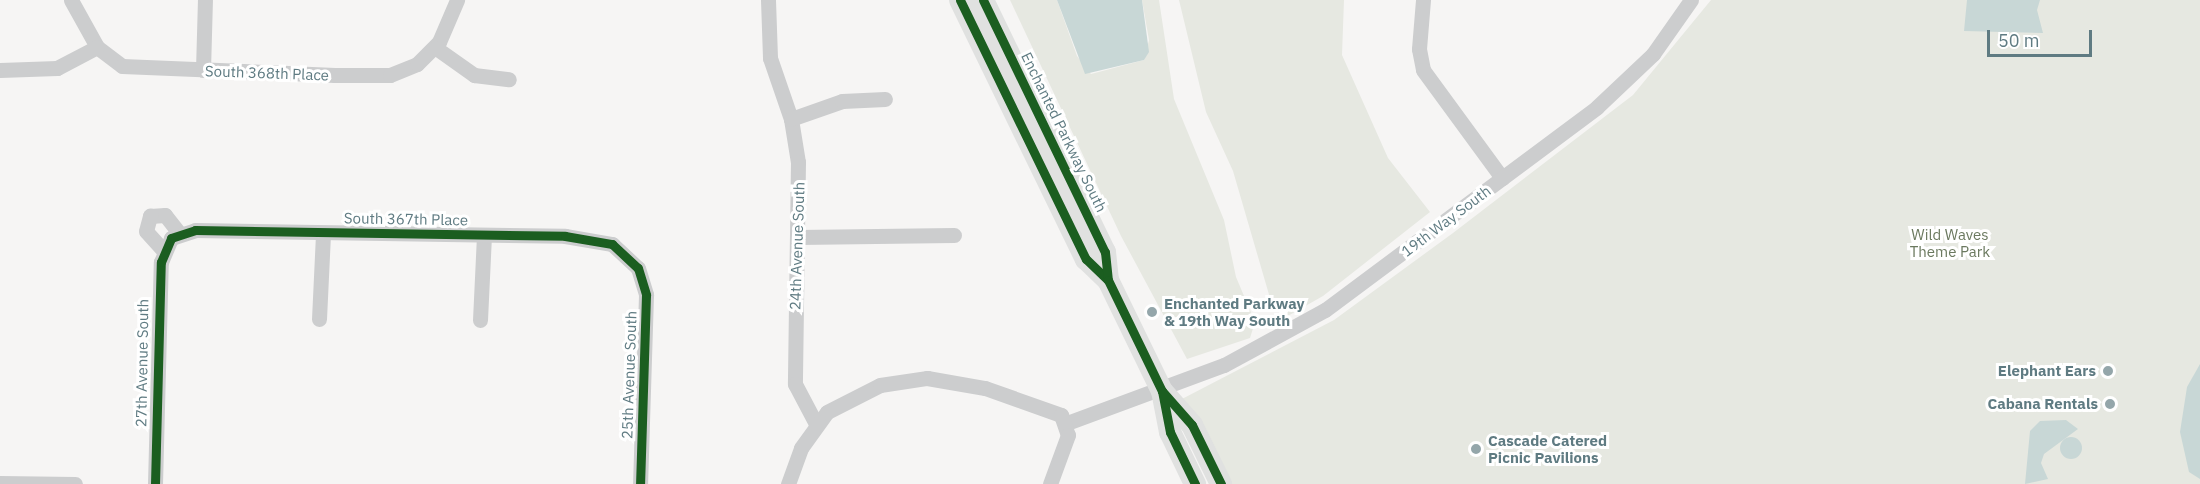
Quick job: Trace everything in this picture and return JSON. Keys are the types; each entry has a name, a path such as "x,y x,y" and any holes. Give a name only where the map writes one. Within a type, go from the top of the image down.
{"main road":[{"name":"Enchanted Parkway South","path":"960,0 1086,259 1108,280"},
{"name":"Enchanted Parkway South","path":"983,0 1105,252 1108,280 1161,391 1170,432 1195,484"},
{"name":"Enchanted Parkway South","path":"1161,391 1192,425 1221,484"}],"street":[{"path":"0,70 57,68 97,47 71,0"},
{"path":"203,70 206,0"},
{"path":"457,0 436,48 474,75 509,79"},
{"name":"24th Avenue South","path":"768,0 770,58 791,119 798,162 794,376 798,394 815,422"},
{"path":"1423,0 1419,49 1423,70 1502,178"},
{"name":"19th Way South","path":"1067,423 1161,391 1285,335 1502,178 1628,79 1691,0"},
{"name":"South 368th Place","path":"97,47 127,67 390,75 417,64 436,48"},
{"path":"791,119 842,101 885,99"},
{"path":"165,215 179,233 165,247 146,231 150,216 165,215"},
{"name":"South 367th Place","path":"179,233 593,238 619,249 638,268"},
{"path":"320,319 323,233"},
{"path":"798,237 954,235"},
{"path":"480,320 484,236"},
{"name":"27th Avenue South","path":"154,484 165,247"},
{"name":"25th Avenue South","path":"638,268 646,307 640,484"},
{"path":"788,484 815,422 862,393 927,378 1016,397 1056,412 1067,423 1065,447 1050,484"},
{"path":"0,483 75,484"}],"green space":[{"path":"1010,0 1057,0 1077,56 1091,74 1144,60 1149,40 1142,0 1159,0 1174,99 1224,220 1236,277 1255,322 1250,338 1187,359 1121,236"},
{"path":"1179,0 1344,0 1342,55 1388,158 1430,212 1323,296 1286,317 1270,298 1233,171 1206,112"},
{"name":"Wild Waves Theme Park","path":"1711,0 2200,0 2200,484 1222,484 1180,400 1334,320 1453,233 1633,95"}],"shaded area":[{"path":"1057,0 1142,0 1149,52 1144,60 1085,74"},
{"path":"1967,0 2040,0 2037,10 2043,33 1964,31"},
{"path":"2200,364 2200,479 2189,472 2180,432 2187,387"},
{"path":"2066,420 2078,429 2044,454 2041,463 2048,479 2025,484 2030,431 2040,421"},
{"path":"2071,437 2079,440 2082,448 2079,456 2071,459 2063,456 2060,448 2063,440"}],"cycle path":[{"path":"960,0 1086,259 1108,280"},
{"path":"983,0 1105,252 1108,280 1162,391 1170,432 1195,484"},
{"path":"155,484 161,262 171,238 195,230 565,236 612,244 638,268 646,295 640,484"},
{"path":"1162,391 1192,425 1221,484"}],"place":[{"name":"Enchanted Parkway & 19th Way South","path":"1152,312"},
{"name":"Elephant Ears","path":"2108,371"},
{"name":"Cabana Rentals","path":"2110,404"},
{"name":"Cascade Catered Picnic Pavilions","path":"1476,449"}]}
